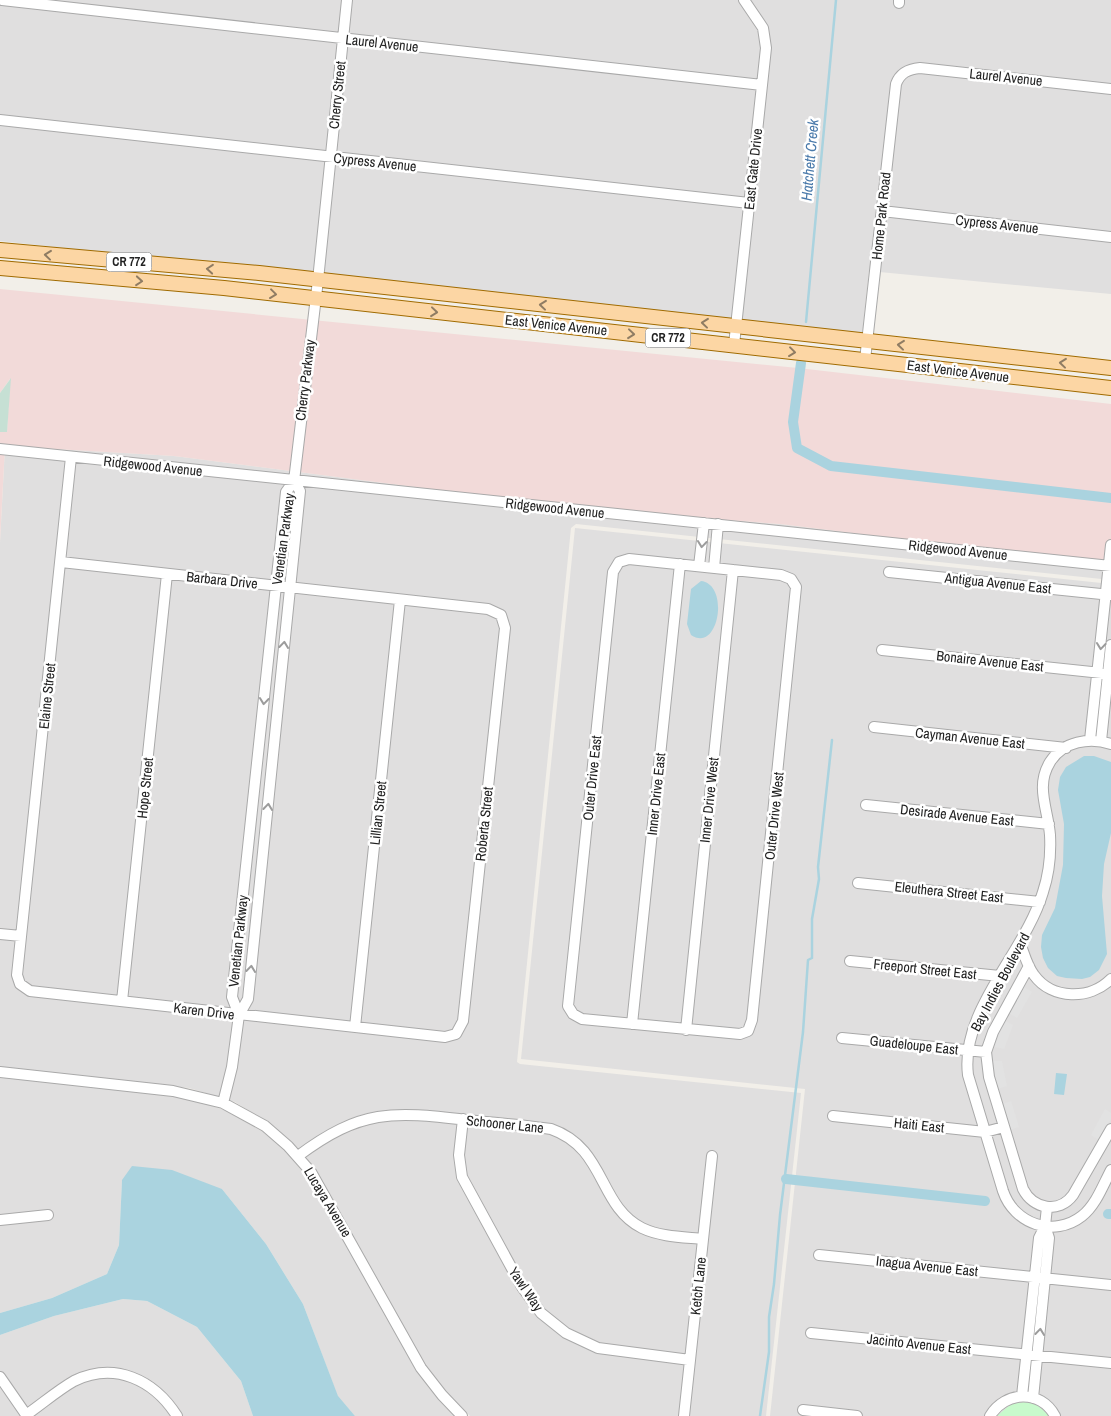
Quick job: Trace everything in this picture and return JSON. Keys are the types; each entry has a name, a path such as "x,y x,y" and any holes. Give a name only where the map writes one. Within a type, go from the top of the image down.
{"main road":[{"name":"East Venice Avenue","path":"0,250 318,280 1111,368"},
{"name":"East Venice Avenue","path":"0,268 315,299 1111,388"}],"street":[{"name":"Laurel Avenue","path":"2,0 762,85"},
{"name":"Cherry Street","path":"318,280 347,0"},
{"name":"East Gate Drive","path":"734,345 762,85 765,35 758,17 744,0"},
{"name":"Laurel Avenue","path":"903,73 920,68 1111,89"},
{"name":"Home Park Road","path":"865,360 896,84 903,73"},
{"name":"Cypress Avenue","path":"0,120 749,203"},
{"name":"Cypress Avenue","path":"882,211 1111,237"},
{"name":"Cherry Parkway","path":"294,481 318,280"},
{"name":"Ridgewood Avenue","path":"0,449 1110,566"},
{"name":"Elaine Street","path":"21,936 71,456"},
{"name":"Venetian Parkway","path":"223,1103 232,1066 239,1015 248,999 300,491 294,481 286,492 232,997 239,1015"},
{"path":"699,566 704,523"},
{"path":"714,568 718,524"},
{"name":"Bay Indies Boulevard","path":"1111,545 1106,673 1106,743 1090,740 1066,748 1052,758 1043,778 1042,795 1048,824 1049,867 1040,902 1020,943 1000,976 978,1019 967,1051 968,1075 1008,1204 1023,1219 1045,1226 1063,1226 1082,1216 1090,1207 1111,1170"},
{"name":"Outer Drive East","path":"632,1024 582,1019 570,1010 568,1000 614,569 619,562 629,559 699,566"},
{"name":"Barbara Drive","path":"61,562 488,609 501,615"},
{"name":"Inner Drive East","path":"632,1024 680,564"},
{"name":"Outer Drive West","path":"632,1024 740,1034 748,1031 752,1024 796,603 796,587 791,579 781,575 699,566"},
{"name":"Inner Drive West","path":"686,1030 733,570"},
{"name":"Antigua Avenue East","path":"889,572 1108,595"},
{"name":"Hope Street","path":"122,1001 167,574"},
{"name":"Lillian Street","path":"355,1027 400,600"},
{"name":"Roberta Street","path":"458,1032 463,1021 505,628 501,615"},
{"name":"Bay Indies Boulevard","path":"1090,740 1111,645"},
{"name":"Bonaire Avenue East","path":"882,650 1106,673"},
{"name":"Cayman Avenue East","path":"874,727 1066,748"},
{"path":"261,728 276,730"},
{"name":"Desirade Avenue East","path":"866,805 1048,824"},
{"path":"247,863 262,865"},
{"name":"Eleuthera Street East","path":"858,883 1040,902"},
{"path":"0,934 21,936"},
{"name":"Karen Drive","path":"21,936 17,975 20,984 30,991 445,1036 458,1032"},
{"path":"1020,943 1029,966 1041,983 1055,991 1069,994 1087,993 1098,989 1111,979"},
{"name":"Freeport Street East","path":"850,961 1000,976"},
{"name":"Bay Indies Boulevard","path":"1029,966 993,1032 986,1052 989,1077 1024,1192 1033,1201 1047,1207"},
{"name":"Guadeloupe East","path":"842,1038 986,1052"},
{"name":"Lucaya Avenue","path":"0,1072 173,1091 223,1103 265,1126 298,1156 321,1187 421,1368 442,1395 462,1416"},
{"name":"Schooner Lane","path":"298,1156 339,1129 371,1118 405,1113 543,1128 560,1132 576,1142 589,1155 616,1202 632,1222 656,1233 703,1239"},
{"name":"Haiti East","path":"833,1116 985,1132 1004,1127"},
{"name":"Yawl Way","path":"463,1119 459,1155 462,1177 522,1287 541,1313 566,1333 598,1348 690,1360"},
{"path":"1033,1398 1034,1277 1039,1238 1045,1226 1047,1207 1059,1206 1069,1201 1108,1141 1111,1129"},
{"name":"Ketch Lane","path":"684,1416 712,1156"},
{"path":"0,1220 48,1215"},
{"path":"1022,1396 1032,1355 1045,1278 1049,1238 1045,1226"},
{"name":"Inagua Avenue East","path":"819,1255 1111,1285"},
{"name":"Jacinto Avenue East","path":"811,1333 1111,1363"},
{"path":"0,1377 27,1415 73,1382 94,1374 111,1373 130,1376 152,1387 163,1396 177,1416"},
{"path":"990,1416 1002,1403 1022,1396 1033,1398 1048,1406 1055,1416"},
{"path":"803,1410 857,1416"}],"shaded area":[{"path":"0,0 1111,0 1111,294 869,271 862,335 0,241"},
{"path":"0,289 798,368 1111,404 1111,565 780,524 593,510 174,456 5,446 0,541 0,432 7,432 10,379 0,393"},
{"path":"5,446 174,456 593,510 780,524 1111,565 1111,580 576,524 571,528 517,1062 520,1064 801,1093 766,1416 470,1416 445,1391 425,1365 315,1169 291,1142 267,1122 235,1102 189,1088 0,1067 0,543"},
{"path":"575,528 1111,584 1111,1416 770,1416 805,1089 521,1059"},
{"path":"1024,987 1032,992 1017,1018 1009,1013"},
{"path":"1005,1021 1013,1025 1004,1049 994,1047"},
{"path":"992,1061 1002,1061 1007,1086 998,1089"},
{"path":"0,1077 186,1098 231,1112 262,1131 285,1150 317,1190 407,1354 429,1388 455,1416 355,1416 338,1397 303,1304 266,1244 222,1189 122,1180 119,1245 107,1274 52,1298 0,1313"},
{"path":"1011,1101 1019,1127 1010,1130 1002,1104"},
{"path":"1105,1109 1111,1113 1111,1119 1099,1140 1091,1135"},
{"path":"123,1299 147,1301 197,1327 241,1381 253,1416 0,1416 0,1335 54,1316"}],"green space":[{"path":"11,378 7,432 0,432 0,393"},
{"path":"1024,1402 1036,1404 1050,1416 997,1416 1011,1404"}],"water":[{"path":"701,581 710,585 716,593 718,604 714,627 708,635 701,638 691,635 687,624 691,589"},
{"path":"1084,756 1094,756 1111,762 1111,833 1104,864 1102,896 1107,954 1099,970 1090,977 1082,979 1057,976 1048,968 1043,958 1041,947 1042,935 1055,908 1063,865 1064,824 1058,790 1060,777 1066,767"},
{"path":"1056,1073 1067,1074 1064,1095 1054,1094"},
{"path":"132,1166 172,1170 222,1189 266,1244 303,1304 338,1396 355,1416 253,1416 241,1381 197,1327 147,1301 123,1299 54,1316 0,1335 0,1313 52,1298 107,1274 119,1245 122,1180"}],"waterway":[{"name":"Hatchett Creek","path":"806,322 836,0"},
{"path":"801,363 793,422 797,448 831,466 1111,498"},
{"path":"760,1416 769,1352 769,1317 780,1215 803,1032 808,960 812,958 812,919 819,879 818,867 832,740"},
{"path":"786,1179 985,1201"}]}
